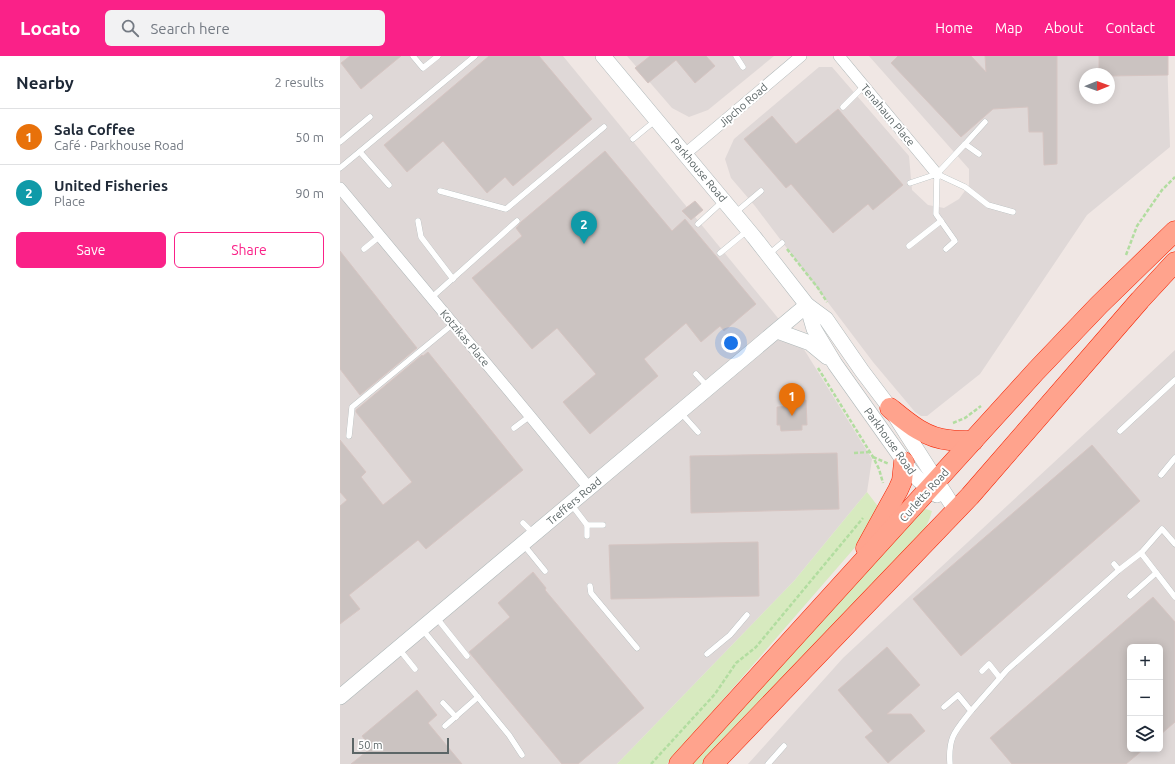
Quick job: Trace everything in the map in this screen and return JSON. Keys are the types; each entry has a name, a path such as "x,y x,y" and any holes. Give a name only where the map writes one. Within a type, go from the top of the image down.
{"highway":[{"name":"Curletts Road","path":"679,764 1036,371 1175,231"},
{"path":"713,764 956,511 1025,435 1140,300 1175,262"},
{"path":"890,408 910,425 929,435 948,440 973,441"},
{"path":"852,574 898,490 902,481 904,462"}],"street":[{"name":"Parkhouse Road","path":"603,56 748,229 807,305 826,319 890,408 933,485 956,511"},
{"name":"Jipcho Road","path":"685,154 801,56"},
{"name":"Tenahaun Place","path":"839,56 937,174"},
{"name":"Kotzikas Place","path":"341,192 380,236 589,488"},
{"name":"Parkhouse Road","path":"807,305 814,329 835,364 904,462 919,480 933,485"},
{"name":"Treffers Road","path":"340,696 807,305"},
{"path":"777,331 810,344 835,364"}],"lane":[{"path":"413,56 423,68 438,56"},
{"path":"340,168 476,56"},
{"path":"736,56 743,67"},
{"path":"843,107 864,86"},
{"path":"340,142 370,117"},
{"path":"633,139 656,120"},
{"path":"910,183 937,174 985,122"},
{"path":"440,191 506,209 604,127"},
{"path":"965,144 979,154"},
{"path":"360,152 389,185"},
{"path":"937,174 965,187 988,205 1014,212"},
{"path":"937,174 936,214 956,241 946,249"},
{"path":"735,214 761,191"},
{"path":"698,224 724,200"},
{"path":"418,221 421,237 453,279"},
{"path":"431,298 517,221"},
{"path":"909,246 941,222"},
{"path":"720,253 748,229"},
{"path":"364,249 380,236"},
{"path":"768,254 782,243"},
{"path":"349,436 352,407 453,324"},
{"path":"696,374 708,388"},
{"path":"1120,431 1175,380"},
{"path":"680,411 698,432"},
{"path":"514,428 530,416"},
{"path":"1161,475 1175,458"},
{"path":"570,504 587,525 587,536"},
{"path":"523,523 528,539 546,570"},
{"path":"587,525 603,525"},
{"path":"950,764 949,753 951,740 955,732 1000,678 1042,638 1119,570 1141,553 1162,529 1175,544"},
{"path":"1141,553 1175,597"},
{"path":"1114,564 1119,570"},
{"path":"1130,596 1156,573"},
{"path":"590,586 591,593 636,648"},
{"path":"707,654 730,635 747,615"},
{"path":"436,617 467,656"},
{"path":"422,628 509,735 522,755"},
{"path":"398,648 415,670"},
{"path":"982,671 989,664 1000,678"},
{"path":"944,707 958,695 971,711"},
{"path":"445,726 478,698"},
{"path":"443,703 456,717"},
{"path":"768,764 784,746"}],"path":[{"path":"1123,262 1137,226 1162,190 1175,177"},
{"path":"815,363 870,452 879,469 883,483 882,487"},
{"path":"854,453 870,452"},
{"path":"651,764 715,694 736,663 756,647 867,514"}],"shaded area":[{"path":"340,56 563,56 805,351 872,459 867,492 794,581 617,764 340,764"},
{"path":"627,56 774,56 708,110 689,117 672,108"},
{"path":"869,56 1167,56 1170,147 1087,215 980,374 927,416 921,416 915,412 873,362 755,206 731,178 725,159 734,139 819,67 832,67 909,156 912,190 928,205 944,208 959,199 969,185 969,169"},
{"path":"1175,350 1175,764 748,764 843,658"}],"green space":[{"path":"867,492 880,509 864,537 667,764 617,764 794,581"},
{"path":"923,508 932,511 924,531 912,548 703,764 689,764"}],"building":[{"path":"350,56 401,56 361,89 341,63"},
{"path":"489,56 539,56 592,119 513,186 505,177 487,193 443,141 407,172 384,145"},
{"path":"650,56 706,56 715,66 695,83 676,60 648,83 635,68"},
{"path":"898,56 971,56 986,72 985,56 1057,56 1057,164 1044,165 1043,132 1029,132 1028,107 993,109 961,137 891,63"},
{"path":"1099,56 1168,56 1168,75 1115,76 1115,68 1099,68"},
{"path":"838,109 903,185 873,210 868,204 833,233 791,184 786,188 744,139 772,116 796,144"},
{"path":"605,151 672,231 685,219 756,304 724,331 720,326 701,342 686,323 644,359 658,376 590,434 563,402 596,374 557,328 532,349 472,278 522,236 516,228 521,222"},
{"path":"695,201 703,210 691,220 682,211"},
{"path":"340,251 417,348 360,395 340,369"},
{"path":"428,352 523,470 426,549 418,540 349,595 360,609 340,624 340,506 347,500 340,492 340,440 366,472 361,477 383,505 412,482 356,412 356,410 422,355 423,356"},
{"path":"806,400 807,425 802,425 802,430 781,431 780,425 777,425 777,407 791,406 791,401"},
{"path":"1092,445 1140,501 961,656 913,599"},
{"path":"837,453 839,509 691,513 690,456"},
{"path":"758,542 759,596 611,599 609,545"},
{"path":"533,572 546,588 545,590 644,708 578,764 562,764 469,652 510,617 498,603"},
{"path":"1153,597 1175,622 1175,722 1163,732 1163,644 1127,644 1127,752 1140,752 1126,764 1012,764 990,738"},
{"path":"887,647 920,685 887,714 911,714 925,731 888,763 865,737 873,731 838,690"},
{"path":"417,690 437,715 428,723 462,764 351,764 371,748 362,736"}],"place":[{"name":"United Fisheries","path":"584,244"},
{"name":"Sala Coffee","path":"792,416"}]}
